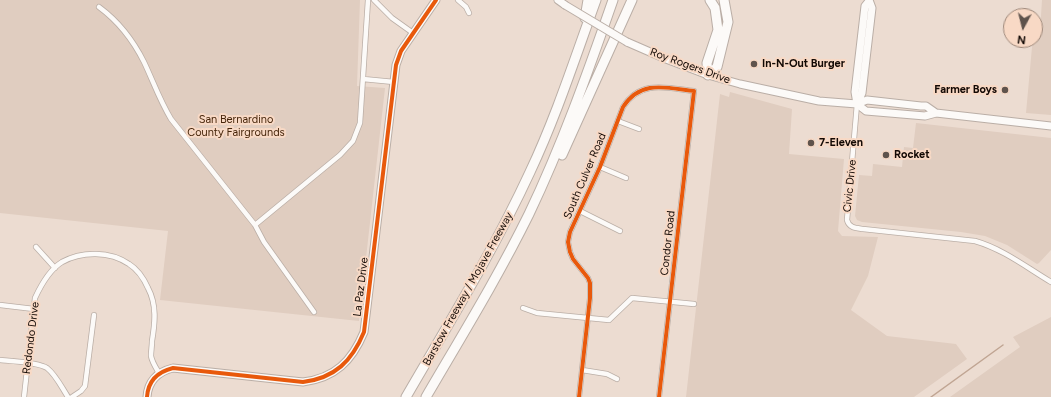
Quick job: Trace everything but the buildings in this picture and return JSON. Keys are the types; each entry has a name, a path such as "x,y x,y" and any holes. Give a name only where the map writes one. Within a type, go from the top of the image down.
{"highway":[{"path":"579,47 588,0"},
{"name":"Barstow Freeway / Mojave Freeway","path":"406,397 492,249 531,172 556,110 596,0"},
{"name":"Barstow Freeway / Mojave Freeway","path":"426,397 507,257 529,213 564,135 613,0"},
{"path":"529,213 544,194 632,0"},
{"path":"708,75 707,63 714,46 718,30 715,8 710,0"},
{"path":"708,75 717,67 728,22 724,0"},
{"path":"402,397 430,356"}],"street":[{"path":"255,224 340,155 352,141 360,123 368,0"},
{"path":"374,0 396,21 412,33"},
{"name":"La Paz Drive","path":"159,373 173,368 303,382 326,376 339,368 349,359 358,346 364,332 398,57 412,33 436,0"},
{"path":"458,0 466,7 469,13"},
{"name":"Roy Rogers Drive","path":"558,0 627,42 666,60 708,75 740,84 813,99 857,104 867,100 926,106 936,113"},
{"name":"Civic Drive","path":"869,0 872,8 862,93 857,104 847,220 848,224 854,228 975,241 1004,252 1051,282"},
{"path":"99,7 111,16 143,61 171,119 255,224 264,242 314,312"},
{"path":"363,79 394,82"},
{"name":"South Culver Road","path":"579,397 588,319 590,283 584,271 572,259 568,242 570,232 600,167 627,102 643,89 652,87 694,91"},
{"name":"Condor Road","path":"659,397 694,91"},
{"name":"Roy Rogers Drive","path":"857,104 866,111 925,116 936,113 1051,126"},
{"path":"618,121 639,129"},
{"path":"600,167 626,178"},
{"path":"580,211 620,231"},
{"path":"36,247 55,268"},
{"name":"Redondo Drive","path":"24,397 35,298 40,287 55,268 72,258 84,255 96,254 120,259 129,264 135,270 148,288 155,307 151,354 152,360 159,373"},
{"path":"523,308 537,313 609,320 632,298 694,304"},
{"path":"0,305 34,309"},
{"path":"72,397 81,391 85,386 94,315"},
{"path":"0,360 40,365 47,368 68,397"},
{"path":"582,370 607,374 617,379"},
{"path":"146,397 149,386 159,373"}],"green space":[{"name":"San Bernardino County Fairgrounds","path":"0,0 360,0 357,86 385,88 359,321 160,300 168,231 0,213"},
{"path":"1042,0 1051,0 1051,115 1026,113 1032,48 1043,48 1043,8 1042,8"},
{"path":"730,92 792,109 789,154 844,159 838,231 842,236 878,237 868,276 851,310 887,336 956,344 967,359 914,397 686,397 720,94 729,97"},
{"path":"916,123 1051,138 1051,250 1039,263 1037,264 1007,245 985,236 961,232 862,222 857,220 855,216 859,175 872,176 873,164 902,167 904,147 913,148"},
{"path":"1051,317 1051,397 950,397 1020,347 1013,337"}],"waterway":[{"path":"931,397 1003,345"}],"cycle path":[{"path":"147,397 149,386 154,378 162,372 173,368 303,382 324,377 348,360 364,332 396,65 401,51 436,0"},
{"path":"579,397 590,298 590,283 588,278 573,259 570,252 568,242 570,232 600,167 623,107 630,98 638,92 655,87 664,87 694,91 659,397"}],"place":[{"name":"In-N-Out Burger","path":"754,64"},
{"name":"Farmer Boys","path":"1005,90"},
{"name":"7-Eleven","path":"811,143"},
{"name":"Rocket","path":"886,155"}]}
